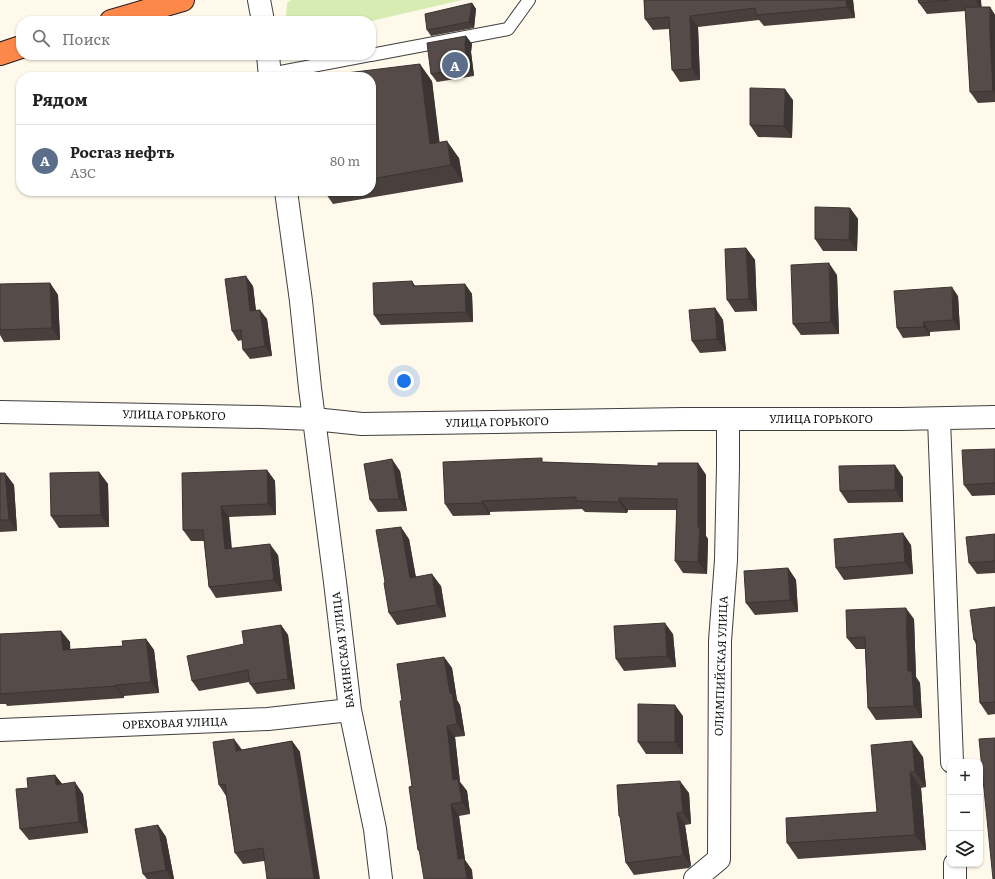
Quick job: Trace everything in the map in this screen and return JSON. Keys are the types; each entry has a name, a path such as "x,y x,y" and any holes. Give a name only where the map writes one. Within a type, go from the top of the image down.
{"highway":[{"path":"128,16 183,0"},
{"path":"0,54 16,49"}],"street":[{"path":"259,0 262,16"},
{"name":"БАКИНСКАЯ УЛИЦА","path":"287,196 301,301 310,388 350,710 375,829 381,879"},
{"name":"УЛИЦА ГОРЬКОГО","path":"0,412 261,417 314,419 362,424 995,417"},
{"path":"939,418 952,759"},
{"name":"ОЛИМПИЙСКАЯ УЛИЦА","path":"695,879 719,859 720,641 726,560 728,419"},
{"name":"ОРЕХОВАЯ УЛИЦА","path":"0,730 268,719 350,710"},
{"path":"955,867 955,879"}],"lane":[{"path":"376,54 508,30 529,0"},
{"path":"269,69 335,60"}],"green space":[{"path":"291,0 462,0 376,20 376,16 286,16 287,3"}],"building":[{"path":"644,0 846,0 847,7 756,15 755,8 690,16 692,69 672,70 669,17 645,19"},
{"path":"918,0 949,0 919,3"},
{"path":"472,3 469,22 427,30 425,14"},
{"path":"965,7 990,7 993,91 970,92"},
{"path":"466,36 465,44 468,68 431,74 427,43"},
{"path":"420,64 430,144 447,141 451,165 376,178 376,72 355,72"},
{"path":"750,88 785,89 784,126 750,125"},
{"path":"815,207 850,208 849,240 815,239"},
{"path":"746,248 749,299 727,300 725,249"},
{"path":"829,263 831,322 793,324 791,265"},
{"path":"246,276 250,311 260,310 265,346 243,350 241,330 232,331 225,279"},
{"path":"412,281 413,286 465,284 466,312 374,315 373,283"},
{"path":"50,283 52,328 0,330 0,284"},
{"path":"952,287 953,320 923,322 924,327 897,328 894,291"},
{"path":"715,308 717,339 692,341 689,310"},
{"path":"995,449 995,483 964,485 962,450"},
{"path":"542,458 542,462 658,466 658,463 698,463 698,527 700,527 698,562 675,561 677,499 619,498 619,502 576,501 576,497 445,504 443,462"},
{"path":"392,459 399,499 370,500 364,464"},
{"path":"895,465 895,490 840,491 839,466"},
{"path":"267,470 268,504 221,506 225,549 270,544 274,580 209,587 203,530 183,530 182,473"},
{"path":"99,472 101,515 51,516 50,473"},
{"path":"0,473 5,473 9,520 0,520"},
{"path":"401,527 410,578 432,574 437,605 389,613 376,530"},
{"path":"903,533 905,562 836,568 834,539"},
{"path":"995,534 995,561 969,563 966,537"},
{"path":"788,568 790,600 746,603 744,571"},
{"path":"995,607 995,702 980,703 976,639 974,640 970,610"},
{"path":"906,608 908,671 912,671 914,706 868,708 865,637 847,638 846,610"},
{"path":"665,623 667,656 616,659 614,626"},
{"path":"281,625 288,679 250,684 248,670 192,681 187,656 244,644 242,631"},
{"path":"61,631 63,650 123,646 122,641 146,639 151,682 116,686 0,694 0,634"},
{"path":"444,657 457,724 447,726 453,780 458,779 462,802 451,804 458,859 464,858 467,879 424,879 419,849 418,850 409,787 412,786 400,701 402,701 397,664"},
{"path":"638,704 675,705 675,742 638,742"},
{"path":"995,738 995,879 993,879 983,779 983,759 981,759 979,739"},
{"path":"234,739 236,751 292,741 314,879 267,879 263,848 235,853 225,784 219,785 213,742"},
{"path":"912,741 915,772 910,772 915,835 787,843 786,818 877,812 871,745"},
{"path":"55,775 56,785 75,782 79,822 20,829 16,789 28,788 27,778"},
{"path":"680,781 683,812 677,813 683,854 681,856 626,863 619,816 617,785"},
{"path":"158,825 166,870 143,874 135,829"}],"place":[{"name":"Росгаз нефть","path":"455,65"}]}
